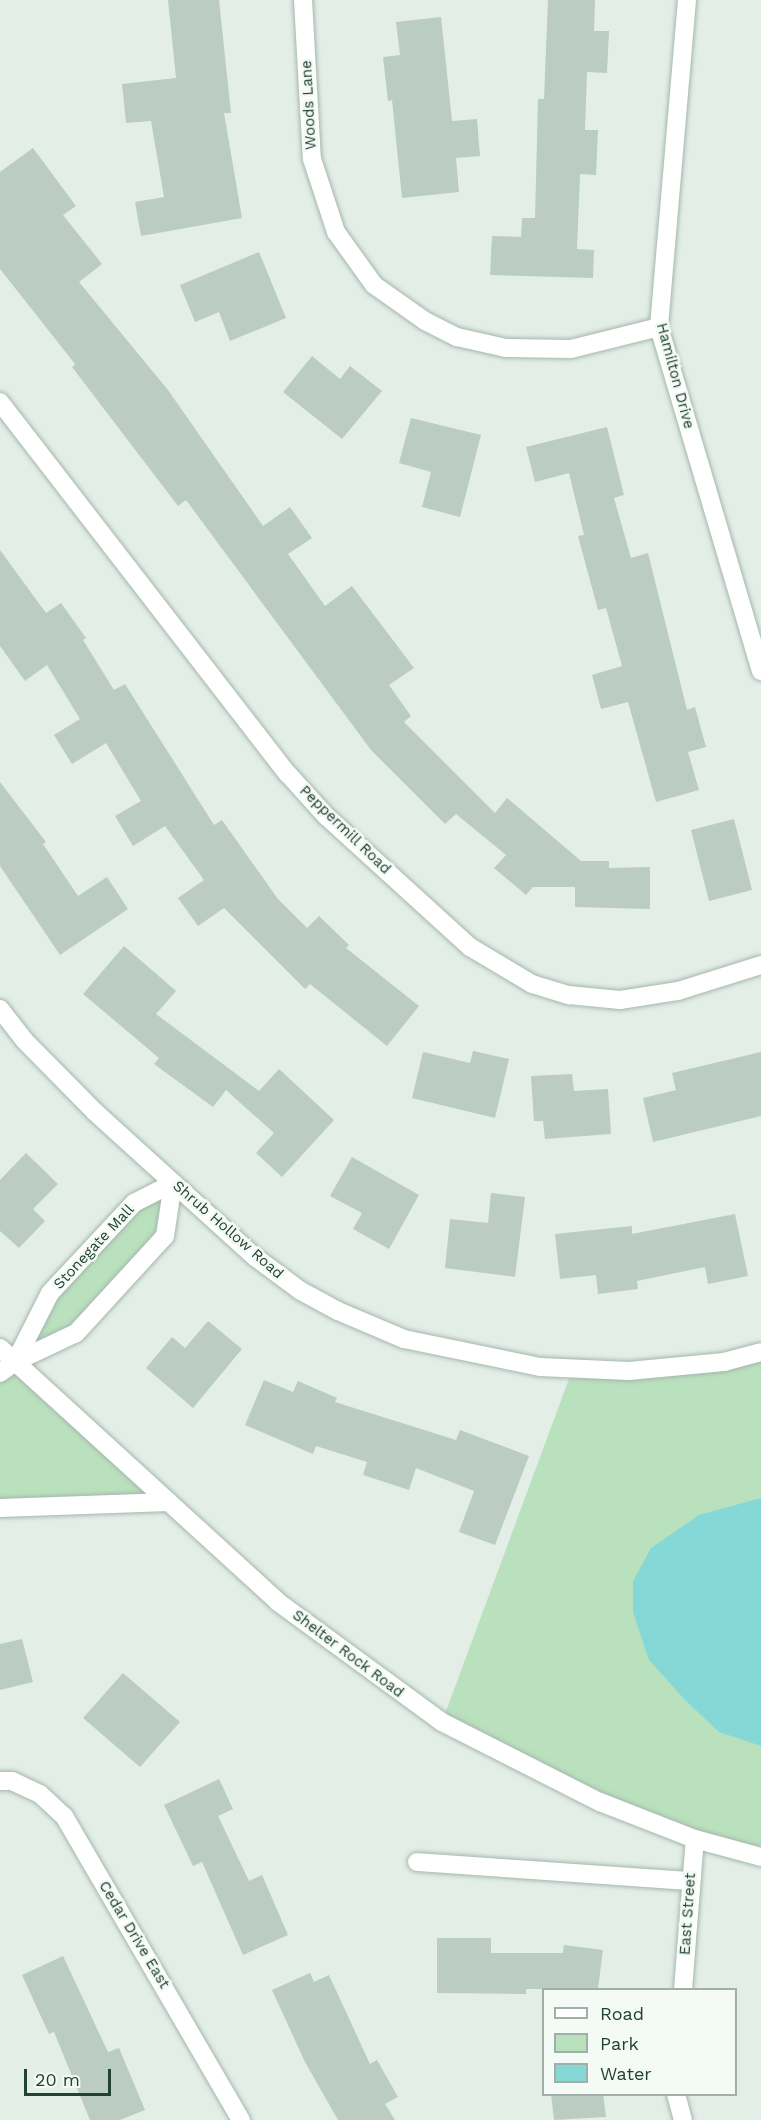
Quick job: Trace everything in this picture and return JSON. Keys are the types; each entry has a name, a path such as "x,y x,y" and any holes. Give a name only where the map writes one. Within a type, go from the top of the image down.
{"street":[{"name":"Woods Lane","path":"303,0 312,159 336,232 374,285 405,311 441,329 506,348 571,349 659,327"},
{"name":"Hamilton Drive","path":"687,0 659,327 761,670"},
{"name":"Peppermill Road","path":"0,402 288,774 326,816 470,948 532,984 569,995 620,1000 678,991 761,965"},
{"name":"Shrub Hollow Road","path":"0,1009 24,1040 87,1104 255,1257 301,1291 338,1311 404,1339 540,1367 629,1371 724,1362 761,1352"},
{"path":"7,1367 76,1333 165,1236 174,1183"},
{"name":"Stonegate Mall","path":"7,1367 50,1293 134,1203 174,1183"},
{"name":"Shelter Rock Road","path":"0,1348 7,1367 169,1502 278,1602 442,1722 600,1802 695,1839 761,1857"},
{"path":"0,1508 169,1502"},
{"name":"Cedar Drive East","path":"0,1781 12,1781 40,1794 64,1816 241,2120"},
{"name":"East Street","path":"683,1988 695,1839"},
{"path":"417,1862 690,1881"},
{"path":"677,2096 683,2120"}],"green space":[{"path":"173,1183 165,1236 76,1333 15,1362 169,1502 0,1508 0,1373 50,1293 134,1203"},
{"path":"761,1352 761,1857 695,1839 442,1722 573,1368"}],"water":[{"path":"761,1498 761,1746 719,1732 685,1700 649,1660 633,1612 633,1581 651,1548 699,1515"}],"building":[{"path":"168,0 219,0 231,113 224,113 242,218 141,236 135,202 164,197 151,121 126,123 122,84 176,78"},
{"path":"548,0 595,0 594,31 609,31 607,73 587,72 585,130 598,130 596,175 580,174 577,249 594,250 593,278 490,275 492,236 521,237 522,218 535,218 538,99 544,99"},
{"path":"441,17 452,121 477,119 480,156 456,158 459,192 402,198 392,100 388,101 383,57 400,55 396,22"},
{"path":"33,148 76,206 63,215 102,264 79,282 168,390 263,526 290,507 312,538 288,554 325,606 352,586 414,668 389,685 411,716 404,722 495,813 507,798 581,861 609,861 609,868 650,867 650,909 575,907 575,887 533,887 526,895 494,868 506,855 456,814 445,824 371,750 186,500 178,506 72,367 75,364 0,269 0,172"},
{"path":"259,252 286,318 230,341 219,312 195,322 180,285"},
{"path":"312,356 340,379 350,366 382,391 342,439 283,392"},
{"path":"411,418 481,435 460,517 422,507 431,472 399,463"},
{"path":"607,427 624,495 614,498 631,558 648,553 687,710 695,707 706,747 688,752 699,790 656,802 628,702 601,709 592,675 622,666 606,608 598,610 578,536 584,535 569,473 535,482 526,447"},
{"path":"0,550 46,613 61,603 86,638 83,640 114,690 125,684 214,825 222,820 278,899 307,928 319,916 349,945 346,948 419,1006 387,1046 310,984 305,989 224,908 198,926 178,898 204,880 165,826 133,846 115,816 141,801 106,743 72,764 54,735 80,719 47,665 25,681 0,646"},
{"path":"0,782 46,842 43,844 78,896 107,877 128,909 60,955 0,866"},
{"path":"734,819 752,890 709,901 691,830"},
{"path":"124,946 176,991 156,1014 259,1091 279,1069 334,1120 282,1177 256,1153 274,1133 226,1090 213,1107 154,1064 159,1058 83,994"},
{"path":"473,1051 509,1059 495,1118 412,1098 423,1052 470,1063"},
{"path":"761,1052 761,1116 653,1142 643,1098 676,1090 672,1073"},
{"path":"572,1074 574,1091 608,1089 611,1134 545,1139 543,1121 534,1121 531,1076"},
{"path":"26,1153 58,1184 33,1209 45,1221 19,1248 0,1231 0,1180"},
{"path":"352,1157 419,1195 389,1249 353,1229 362,1213 330,1196"},
{"path":"491,1193 525,1197 515,1277 445,1268 450,1219 488,1223"},
{"path":"735,1214 748,1276 708,1284 705,1267 637,1281 638,1289 598,1294 596,1275 560,1279 555,1234 632,1226 632,1234"},
{"path":"208,1321 242,1349 193,1408 146,1368 172,1337 185,1348"},
{"path":"264,1380 293,1392 298,1381 337,1398 335,1402 456,1440 460,1430 529,1456 495,1545 459,1532 474,1491 416,1468 409,1490 363,1475 367,1462 316,1446 313,1454 245,1425"},
{"path":"22,1639 33,1682 0,1690 0,1644"},
{"path":"123,1673 180,1722 140,1767 83,1718"},
{"path":"219,1779 233,1809 218,1816 249,1881 262,1875 288,1935 243,1955 202,1862 193,1866 164,1805"},
{"path":"437,1938 491,1938 491,1953 563,1953 564,1945 603,1950 598,1988 526,1989 526,1994 437,1993"},
{"path":"63,1956 108,2052 119,2048 145,2110 120,2120 90,2120 54,2032 49,2034 22,1975"},
{"path":"310,1973 314,1982 329,1975 370,2064 377,2060 398,2097 385,2104 395,2120 338,2120 305,2062 272,1990"},
{"path":"551,2096 603,2096 606,2117 554,2120"}]}
